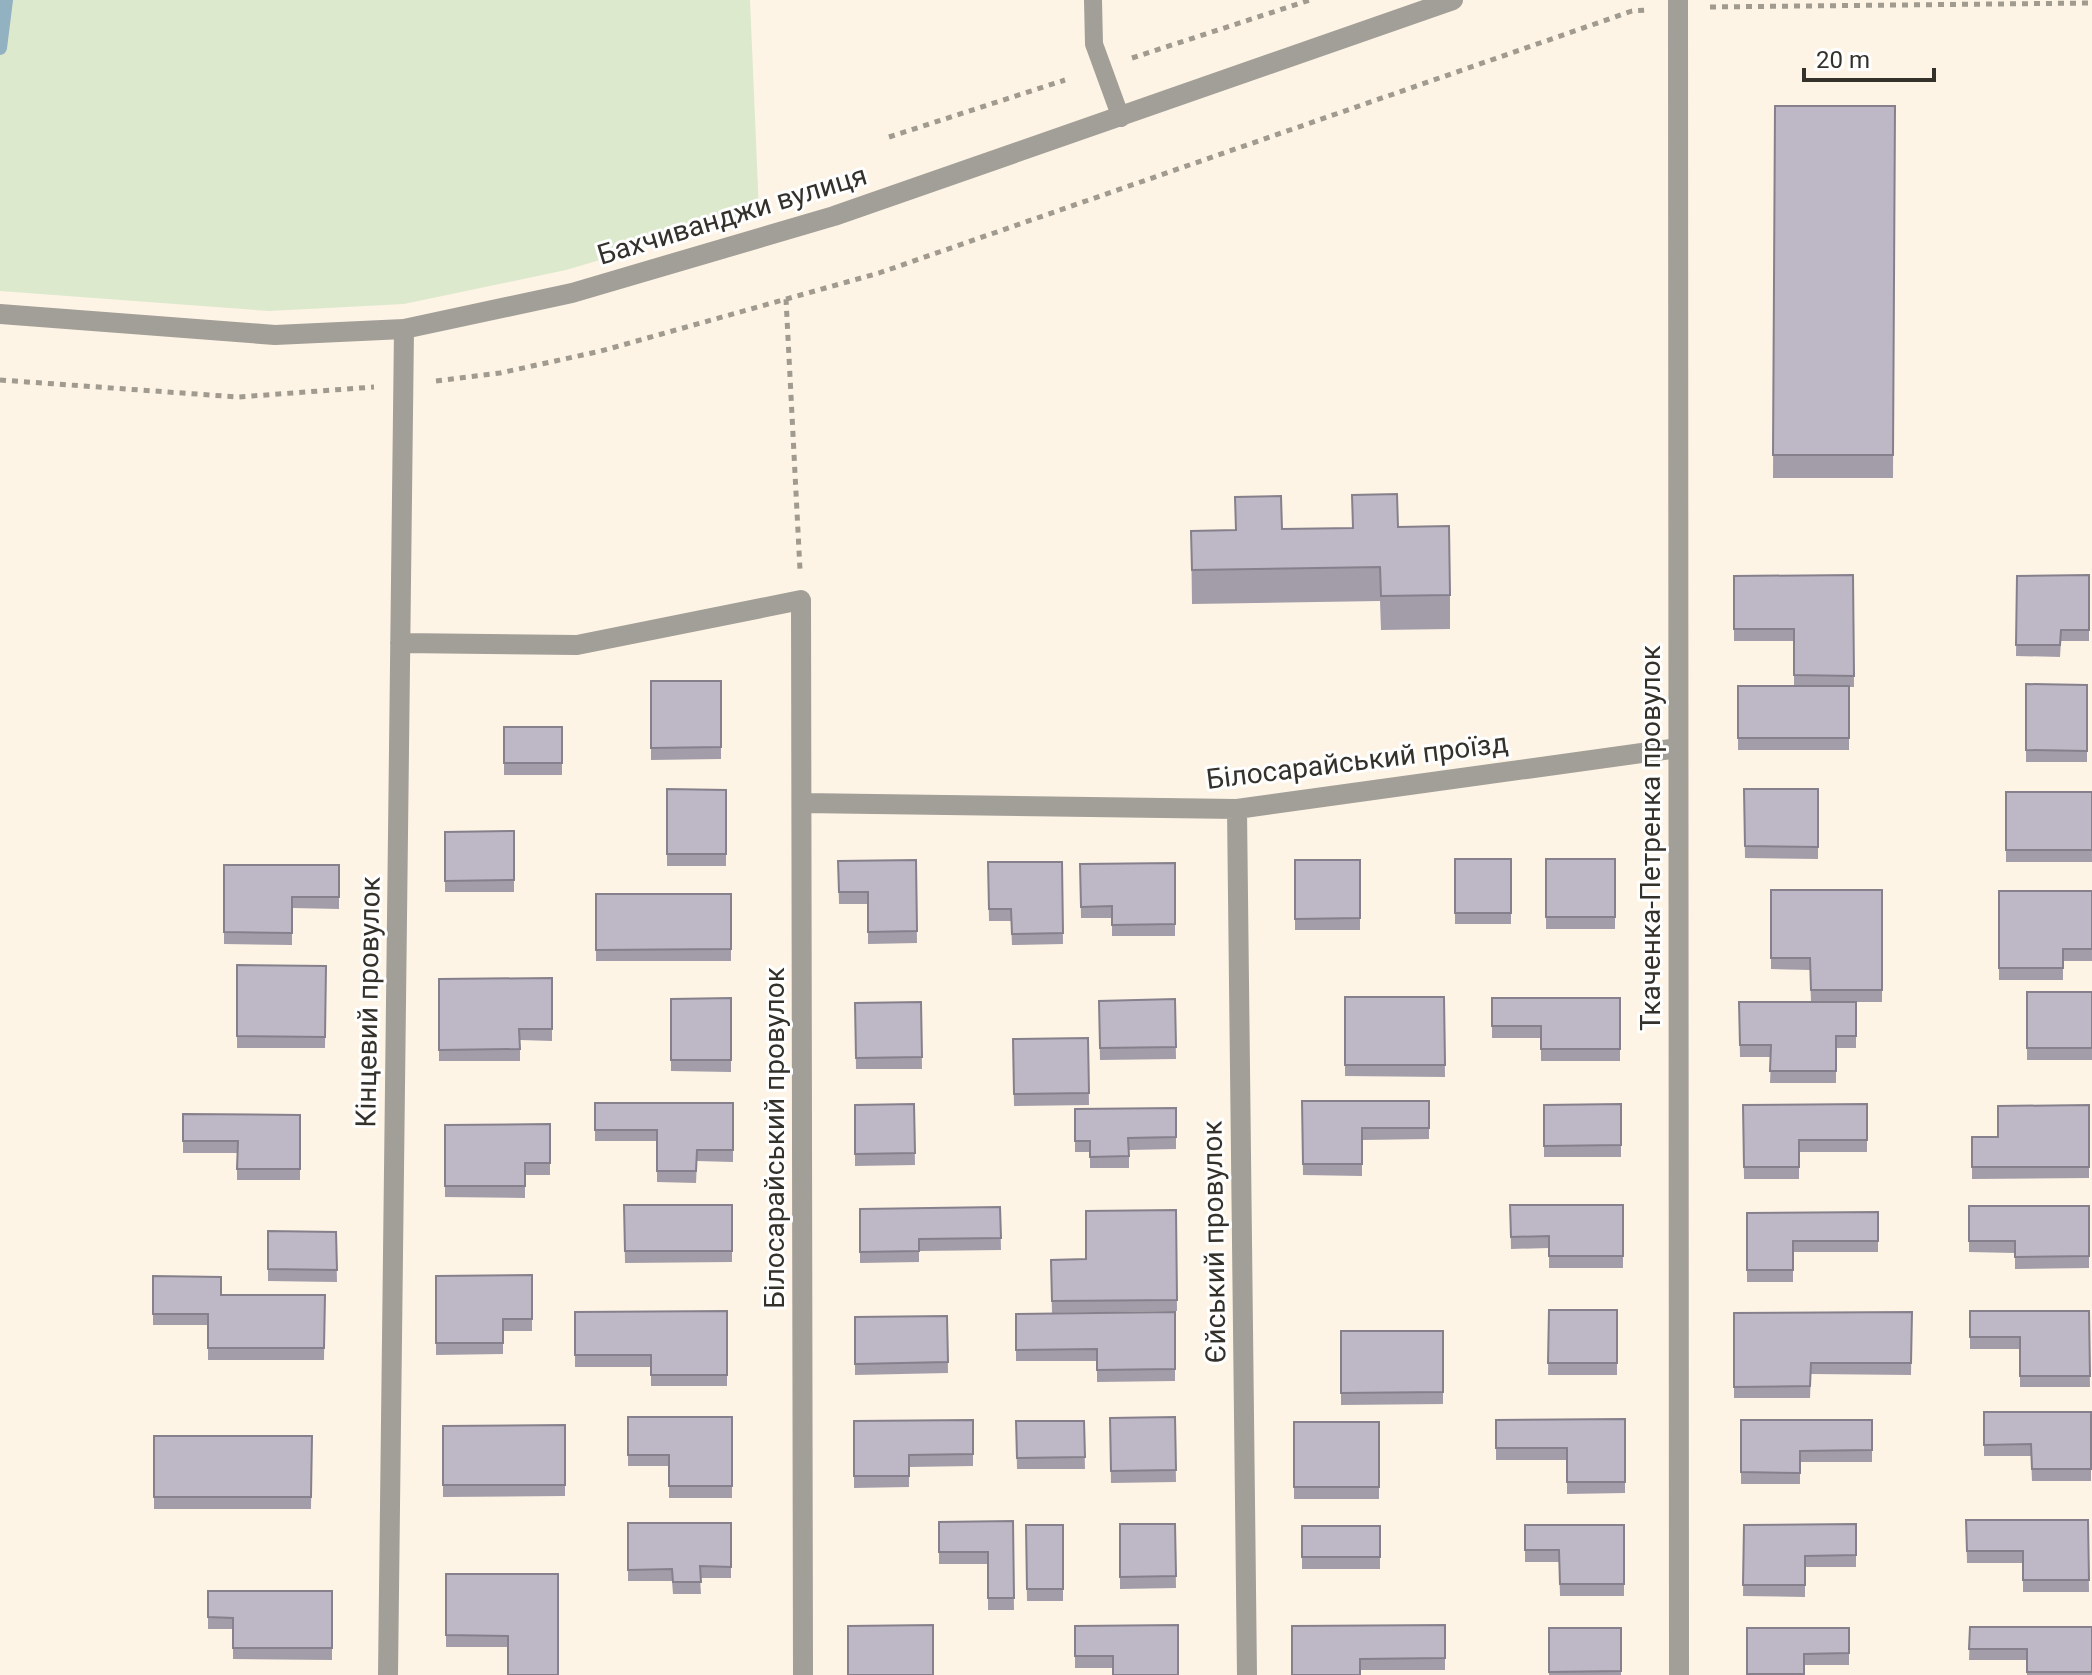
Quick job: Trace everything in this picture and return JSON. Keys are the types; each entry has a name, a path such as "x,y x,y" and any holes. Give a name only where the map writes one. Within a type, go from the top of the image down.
{"street":[{"name":"Бахчиванджи вулиця","path":"0,314 268,335 404,329 601,285 834,216 1453,0"},
{"name":"Ткаченка-Петренка провулок","path":"1678,4 1679,1675"},
{"name":"Кінцевий провулок","path":"388,1675 404,329"},
{"path":"400,643 577,645 801,600"},
{"name":"Білосарайський провулок","path":"801,600 803,1675"},
{"name":"Білосарайський проїзд","path":"802,803 1237,809 1678,748"},
{"name":"Єйський провулок","path":"1237,809 1247,1675"}],"lane":[{"path":"1093,0 1094,44 1121,118"}],"path":[{"path":"1128,59 1310,0"},
{"path":"0,380 238,397 403,386 500,373 601,351 879,273 1632,11 1678,4 2092,3"},
{"path":"889,137 1065,80"},
{"path":"786,299 801,600"}],"green space":[{"path":"0,0 750,0 759,213 566,270 404,304 269,311 0,291"}],"building":[{"path":"1775,106 1895,106 1893,455 1773,455"},
{"path":"1397,494 1398,527 1449,526 1450,595 1381,596 1380,567 1192,570 1191,531 1236,530 1235,497 1281,496 1282,529 1353,528 1352,495"},
{"path":"1853,575 1854,676 1794,675 1794,629 1734,629 1734,576"},
{"path":"2089,575 2089,630 2061,630 2060,645 2016,645 2017,576"},
{"path":"651,681 721,681 721,747 651,748"},
{"path":"2026,684 2087,685 2087,751 2026,750"},
{"path":"1738,686 1849,686 1849,738 1738,738"},
{"path":"504,727 562,727 562,763 504,763"},
{"path":"667,789 726,790 726,854 667,854"},
{"path":"1744,789 1818,789 1818,847 1745,846"},
{"path":"2006,792 2092,792 2092,850 2006,850"},
{"path":"514,831 514,880 445,881 445,832"},
{"path":"1455,859 1511,859 1511,913 1455,913"},
{"path":"1546,859 1615,859 1615,917 1546,917"},
{"path":"916,860 917,931 868,932 868,892 839,892 838,861"},
{"path":"1295,860 1360,860 1360,918 1295,919"},
{"path":"988,862 1062,862 1063,933 1012,934 1011,909 989,909"},
{"path":"1175,863 1175,924 1112,925 1112,906 1081,907 1080,864"},
{"path":"224,865 339,865 339,897 292,897 292,933 224,932"},
{"path":"1771,890 1882,890 1882,990 1811,990 1810,958 1771,958"},
{"path":"1999,891 2092,891 2092,949 2063,949 2063,968 1999,968"},
{"path":"596,894 731,894 731,949 596,950"},
{"path":"237,965 326,966 325,1037 237,1036"},
{"path":"552,978 552,1029 519,1029 520,1049 439,1050 439,979"},
{"path":"2027,992 2092,992 2092,1048 2027,1048"},
{"path":"1345,997 1444,997 1445,1065 1345,1065"},
{"path":"731,998 731,1060 671,1060 671,999"},
{"path":"1492,998 1620,998 1620,1049 1541,1049 1541,1026 1492,1026"},
{"path":"1175,999 1176,1047 1100,1048 1099,1001"},
{"path":"921,1002 922,1057 856,1058 855,1003"},
{"path":"1739,1002 1856,1002 1856,1036 1836,1036 1836,1071 1770,1071 1771,1045 1740,1045"},
{"path":"1088,1038 1089,1093 1014,1094 1013,1039"},
{"path":"1302,1101 1429,1101 1429,1128 1362,1128 1362,1164 1303,1164"},
{"path":"595,1103 733,1103 733,1150 697,1150 696,1171 657,1171 657,1130 595,1130"},
{"path":"914,1104 915,1153 855,1154 855,1105"},
{"path":"1621,1104 1621,1145 1544,1146 1544,1105"},
{"path":"1867,1104 1867,1140 1799,1140 1799,1167 1744,1167 1743,1105"},
{"path":"2089,1105 2089,1167 1972,1167 1972,1137 1998,1137 1998,1106"},
{"path":"1176,1108 1176,1137 1128,1138 1129,1156 1090,1157 1090,1141 1075,1141 1075,1109"},
{"path":"183,1114 300,1115 300,1169 237,1169 238,1141 183,1141"},
{"path":"550,1124 550,1163 525,1163 525,1186 445,1186 445,1125"},
{"path":"624,1205 732,1205 732,1251 625,1251"},
{"path":"1510,1205 1623,1205 1623,1256 1549,1256 1549,1236 1511,1237"},
{"path":"1969,1206 2089,1206 2089,1256 2015,1257 2015,1241 1969,1241"},
{"path":"1000,1207 1001,1238 919,1239 919,1251 860,1252 860,1209"},
{"path":"1176,1210 1177,1300 1052,1301 1051,1260 1086,1259 1086,1211"},
{"path":"1878,1212 1878,1241 1793,1241 1793,1270 1747,1270 1747,1213"},
{"path":"268,1231 336,1232 337,1270 268,1269"},
{"path":"532,1275 532,1319 503,1319 503,1343 436,1343 436,1276"},
{"path":"153,1276 221,1277 221,1295 325,1295 324,1348 208,1348 208,1314 153,1314"},
{"path":"1549,1310 1617,1310 1617,1363 1548,1363"},
{"path":"727,1311 727,1375 651,1375 651,1355 575,1355 575,1312"},
{"path":"1970,1311 2089,1311 2090,1376 2020,1376 2020,1337 1970,1337"},
{"path":"1175,1312 1175,1369 1097,1370 1097,1349 1016,1350 1016,1314"},
{"path":"1912,1312 1911,1363 1811,1363 1810,1386 1734,1387 1734,1313"},
{"path":"947,1316 948,1362 855,1364 855,1317"},
{"path":"1341,1331 1443,1331 1443,1392 1341,1393"},
{"path":"1984,1412 2091,1412 2091,1469 2032,1469 2031,1444 1984,1445"},
{"path":"628,1417 732,1417 732,1486 669,1486 669,1455 628,1455"},
{"path":"1175,1417 1176,1470 1111,1471 1110,1418"},
{"path":"1625,1419 1625,1482 1567,1482 1567,1448 1496,1448 1496,1420"},
{"path":"973,1420 973,1454 909,1455 909,1476 854,1476 854,1421"},
{"path":"1741,1420 1872,1420 1872,1450 1800,1451 1800,1473 1741,1472"},
{"path":"1016,1421 1084,1421 1085,1457 1017,1458"},
{"path":"1294,1422 1379,1422 1379,1487 1294,1487"},
{"path":"565,1425 565,1485 443,1485 443,1426"},
{"path":"154,1436 312,1436 311,1497 154,1497"},
{"path":"1966,1520 2088,1520 2089,1580 2023,1580 2023,1551 1967,1551"},
{"path":"1013,1521 1014,1598 988,1598 988,1552 939,1552 939,1522"},
{"path":"628,1523 731,1523 731,1567 700,1566 701,1582 673,1582 672,1569 628,1570"},
{"path":"1120,1524 1175,1524 1176,1576 1120,1577"},
{"path":"1856,1524 1856,1555 1805,1556 1805,1585 1743,1585 1744,1525"},
{"path":"1026,1525 1063,1525 1063,1589 1027,1589"},
{"path":"1525,1525 1624,1525 1624,1584 1560,1584 1559,1550 1525,1550"},
{"path":"1302,1526 1380,1526 1380,1557 1302,1557"},
{"path":"446,1574 558,1574 558,1675 508,1675 508,1636 446,1635"},
{"path":"208,1591 332,1591 332,1648 233,1648 233,1618 208,1617"},
{"path":"933,1625 933,1675 848,1675 848,1626"},
{"path":"1178,1625 1178,1675 1113,1675 1113,1656 1075,1656 1075,1626"},
{"path":"1445,1625 1445,1658 1360,1659 1360,1675 1292,1675 1292,1626"},
{"path":"1970,1627 2092,1627 2092,1672 2027,1672 2027,1649 1969,1649"},
{"path":"1549,1628 1621,1628 1621,1671 1549,1672"},
{"path":"1747,1628 1849,1628 1849,1653 1804,1654 1804,1674 1747,1674"}],"waterway":[{"path":"0,48 6,0"}]}
